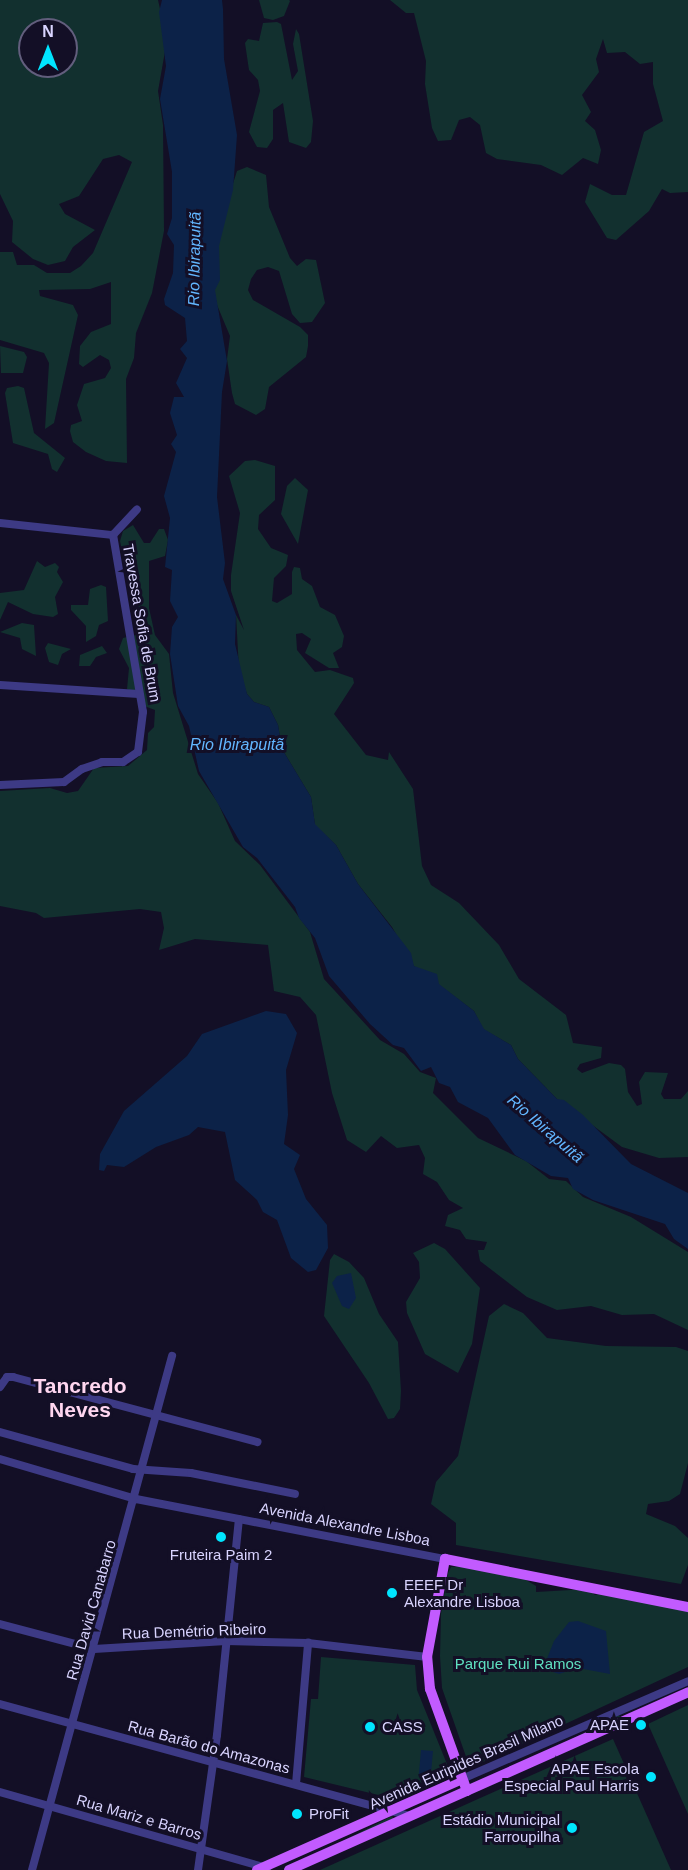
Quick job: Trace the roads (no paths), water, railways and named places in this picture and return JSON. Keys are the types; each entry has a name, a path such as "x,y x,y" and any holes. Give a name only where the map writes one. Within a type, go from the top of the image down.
{"main road":[{"name":"Avenida Alexandre Lisboa","path":"445,1559 688,1607"},
{"path":"445,1559 428,1657 430,1689 467,1791"},
{"name":"Avenida Euripides Brasil Milano","path":"290,1870 688,1692"},
{"name":"Avenida Euripides Brasil Milano","path":"264,1869 462,1779"}],"street":[{"name":"Travessa Sofia de Brum","path":"0,785 64,782 82,769 102,762 123,762 138,752 144,719 113,535 137,509"},
{"path":"0,523 113,535"},
{"path":"0,685 139,694"},
{"name":"Rua David Canabarro","path":"32,1870 136,1499 172,1356"},
{"path":"0,1387 7,1377 13,1377 258,1442"},
{"path":"0,1432 110,1463 191,1473 295,1494"},
{"name":"Avenida Alexandre Lisboa","path":"0,1459 136,1499 445,1559"},
{"path":"198,1870 213,1762 239,1519"},
{"name":"Rua Demétrio Ribeiro","path":"0,1623 94,1649 226,1641 308,1643 428,1657"},
{"path":"296,1784 308,1643"},
{"name":"Avenida Euripides Brasil Milano","path":"462,1779 688,1681"},
{"name":"Rua Barão do Amazonas","path":"0,1704 411,1817"},
{"name":"Rua Mariz e Barros","path":"0,1792 201,1848 264,1869"}],"water":[{"name":"Rio Ibirapuitã","path":"162,0 222,0 224,59 237,135 233,190 219,246 220,280 215,290 227,361 222,392 217,497 225,563 223,579 236,615 235,644 247,694 254,702 269,707 278,725 282,749 311,797 315,824 336,845 358,884 411,953 414,966 437,974 439,984 474,1011 484,1029 511,1045 518,1059 557,1099 564,1100 583,1115 631,1164 688,1193 688,1249 674,1239 665,1224 593,1200 573,1189 568,1178 551,1176 515,1155 488,1118 458,1102 450,1087 439,1083 431,1067 421,1071 404,1048 393,1045 370,1024 329,976 315,938 299,918 295,907 257,858 243,847 199,771 189,726 178,706 170,654 172,627 178,617 170,601 172,570 165,567 170,518 164,496 176,452 171,444 177,435 170,413 174,397 184,397 176,383 187,358 180,349 187,341 185,318 165,305 164,299 173,273 174,245 167,234 172,218 172,172 160,99 166,66 159,12"},
{"path":"266,1011 286,1014 297,1033 286,1070 288,1115 284,1144 300,1155 294,1169 306,1199 327,1225 328,1248 316,1270 308,1272 291,1258 277,1220 263,1212 257,1200 235,1180 225,1132 198,1127 189,1135 156,1147 124,1167 107,1165 104,1171 99,1170 100,1154 124,1111 187,1056 202,1034"},
{"path":"351,1273 356,1298 349,1309 342,1306 332,1283 337,1276"},
{"path":"578,1621 606,1631 610,1674 578,1668 559,1674 550,1671 552,1664 546,1661 554,1641 569,1622"},
{"path":"421,1750 433,1751 431,1778 419,1777"}],"place":[{"name":"Fruteira Paim 2","path":"221,1537"},
{"name":"EEEF Dr Alexandre Lisboa","path":"392,1593"},
{"name":"APAE","path":"641,1725"},
{"name":"CASS","path":"370,1727"},
{"name":"APAE Escola Especial Paul Harris","path":"651,1777"},
{"name":"ProFit","path":"297,1814"},
{"name":"Estádio Municipal Farroupilha","path":"572,1828"}],"district":[{"name":"Tancredo Neves","path":"80,1398"}],"park label":[{"name":"Parque Rui Ramos","path":"518,1664"}]}
